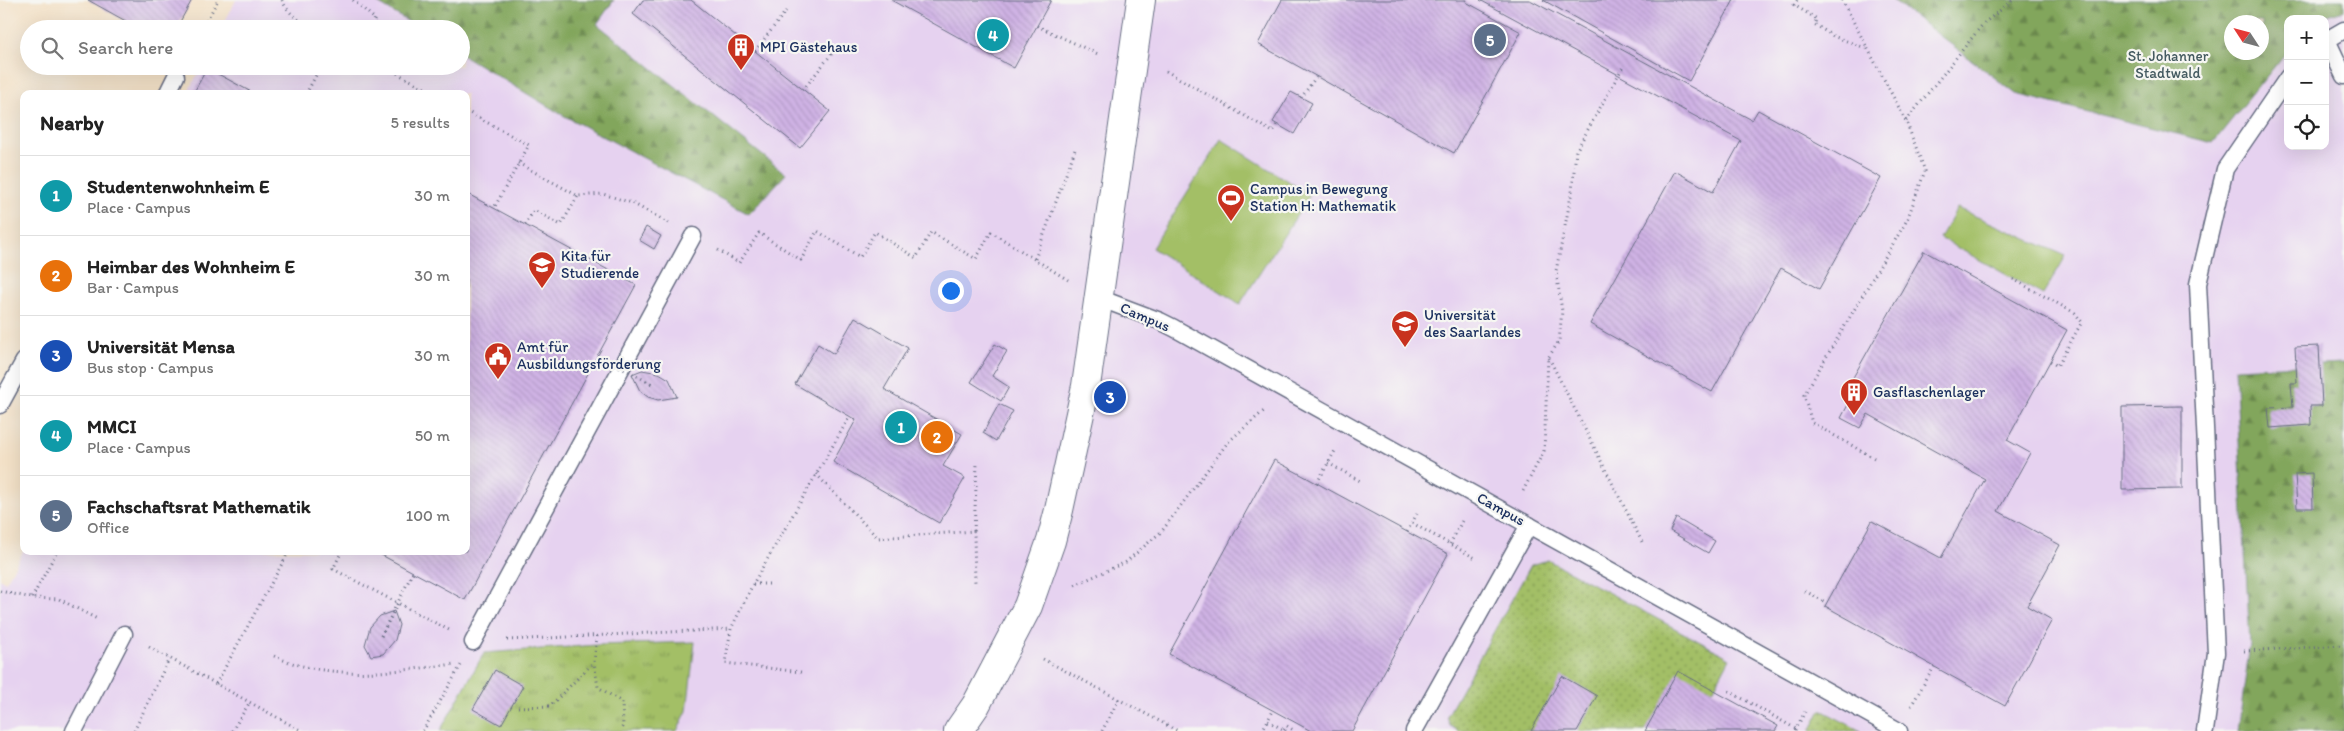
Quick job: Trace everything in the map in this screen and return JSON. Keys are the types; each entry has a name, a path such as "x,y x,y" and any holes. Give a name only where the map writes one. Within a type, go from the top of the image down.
{"street":[{"name":"Campus","path":"958,731 976,705 1028,606 1051,542 1078,425 1099,298 1141,0"}],"lane":[{"path":"2329,39 2344,30"},
{"path":"2329,47 2344,76"},
{"path":"169,90 176,76"},
{"path":"2205,731 2216,653 2198,284 2225,169 2284,83"},
{"path":"473,642 693,236"},
{"name":"Campus","path":"1099,298 1160,321 1349,424 1899,731"},
{"path":"0,405 20,368"},
{"path":"1414,731 1529,525"},
{"path":"74,731 124,634"}],"path":[{"path":"206,20 216,0"},
{"path":"282,0 285,9 298,20"},
{"path":"353,0 374,20"},
{"path":"1797,0 1794,5 1817,19 1814,24 1833,36 1868,50"},
{"path":"1842,0 1906,122 1925,171 1907,220 1804,395 1812,423 1876,459"},
{"path":"1906,122 1983,24 2013,0"},
{"path":"755,51 786,11"},
{"path":"1037,26 1104,57"},
{"path":"803,90 837,47"},
{"path":"1510,514 1544,451 1548,358 1559,341 1562,311 1556,271 1572,191 1576,151 1624,65"},
{"path":"1165,70 1273,132 1277,124"},
{"path":"308,90 316,75"},
{"path":"400,75 428,90"},
{"path":"1301,98 1316,77"},
{"path":"470,113 529,145 494,208"},
{"path":"1035,259 1076,147"},
{"path":"518,163 578,196 603,194 632,204 693,236"},
{"path":"525,225 534,210 561,226 578,196"},
{"path":"728,256 739,263 759,233 801,260 817,231 860,257 875,232 916,258 931,232 976,259 991,232 1061,276"},
{"path":"2013,279 2075,313 2082,322 2057,366 2050,361"},
{"path":"597,355 654,385"},
{"path":"1548,358 1643,544"},
{"path":"1075,585 1126,562 1162,531 1228,442 1268,408 1281,387"},
{"path":"801,672 725,663 731,629 753,584 850,416"},
{"path":"1317,483 1349,424"},
{"path":"1328,463 1362,482"},
{"path":"975,585 974,531 977,464"},
{"path":"816,474 878,538 974,531"},
{"path":"1407,532 1417,514"},
{"path":"1450,544 1464,518 1456,514"},
{"path":"1412,523 1502,573"},
{"path":"32,598 55,555"},
{"path":"216,684 286,555"},
{"path":"340,555 333,569 473,642 731,629"},
{"path":"398,603 381,636 413,572"},
{"path":"753,584 773,584"},
{"path":"0,591 32,598 59,599 302,731"},
{"path":"1805,591 1827,603"},
{"path":"597,636 594,662 598,687 622,702 623,726 620,731"},
{"path":"2240,651 2344,645"},
{"path":"274,656 294,665 346,673 410,669 462,663 423,731"},
{"path":"134,731 170,659"},
{"path":"1044,659 1178,731"},
{"path":"518,707 550,706 594,662"},
{"path":"1899,731 1934,667"},
{"path":"1729,691 1796,729"},
{"path":"1102,731 1119,699"},
{"path":"232,731 250,702"},
{"path":"1262,731 1273,711"},
{"path":"1268,721 1285,731 1287,726 1295,731"}],"shaded area":[{"name":"Universität des Saarlandes","path":"236,0 1893,0 2016,94 2213,143 2284,55 2284,150 2329,150 2329,15 2327,15 2344,10 2344,731 0,731 0,579 6,582 21,555 470,555 470,90 189,90 197,75 470,75 470,20 226,20"}],"green space":[{"path":"373,0 614,0 597,24 786,174 749,214 559,113 470,59 470,20 405,20"},
{"name":"St. Johanner Stadtwald","path":"1893,0 2344,0 2344,10 2327,15 2284,15 2284,55 2213,143 2016,94"},
{"name":"Campus in Bewegung Station H: Mathematik","path":"1221,139 1310,195 1240,304 1152,248"},
{"path":"1957,208 2066,256 2043,295 1940,238"},
{"path":"2344,363 2344,731 2238,731 2250,644 2235,368"},
{"path":"1548,560 1730,658 1713,690 1645,731 1577,731 1596,696 1531,731 1459,731 1450,726 1447,716 1531,565"},
{"path":"695,642 687,711 677,731 440,731 484,653 597,645"},
{"path":"1821,710 1861,731 1810,731"}],"building":[{"path":"88,0 192,0 181,20 124,20"},
{"name":"MPI Gästehaus","path":"643,0 691,0 830,111 800,148 633,14"},
{"path":"891,0 1051,0 1014,68"},
{"path":"1282,0 1467,0 1466,2 1521,32 1454,153 1258,44"},
{"path":"1480,0 1530,0 1752,120 1758,110 1881,178 1819,289 1781,268 1712,392 1590,324 1675,171 1713,192 1741,141"},
{"path":"1543,0 1734,0 1689,81"},
{"path":"203,75 220,75 248,90 195,90"},
{"path":"1291,92 1312,103 1294,134 1273,122"},
{"path":"470,195 636,285 465,600 381,555 470,555"},
{"path":"646,227 661,236 654,249 639,240"},
{"path":"1924,251 2067,330 2007,440 2030,453 1998,511 2060,545 2027,606 2052,620 2005,706 1825,606 1872,521 1941,558 1985,479 1868,414 1860,428 1841,418 1849,403 1841,399"},
{"path":"855,317 908,348 884,389 962,434 943,466 965,478 939,523 833,462 856,420 795,384 818,344 834,354"},
{"path":"995,344 1007,351 992,376 1009,387 1001,401 971,382"},
{"path":"2319,346 2322,406 2310,406 2311,425 2270,428 2268,408 2293,407 2291,383 2297,383 2295,347"},
{"path":"642,370 659,373 669,379 677,397 658,400 648,397 640,391 632,374"},
{"path":"999,404 1013,411 996,441 983,433"},
{"path":"2182,406 2182,489 2122,490 2122,407"},
{"path":"1274,460 1448,554 1352,731 1311,731 1169,654"},
{"path":"2312,473 2313,508 2297,508 2295,474"},
{"path":"1676,518 1715,541 1708,553 1670,531"},
{"path":"394,611 399,625 395,640 383,654 371,656 365,645 370,627 380,616"},
{"path":"495,670 523,686 501,725 473,709"},
{"path":"1678,671 1778,726 1775,731 1645,731"},
{"path":"1562,676 1597,696 1577,731 1531,731"}],"place":[{"name":"MMCI","path":"993,35"},
{"name":"Fachschaftsrat Mathematik","path":"1490,40"},
{"name":"MPI Gästehaus","path":"741,71"},
{"name":"Campus in Bewegung Station H: Mathematik","path":"1231,222"},
{"name":"Kita für Studierende","path":"542,289"},
{"name":"Universität des Saarlandes","path":"1405,348"},
{"name":"Amt für Ausbildungsförderung","path":"498,380"},
{"name":"Universität Mensa","path":"1110,397"},
{"name":"Gasflaschenlager","path":"1854,416"},
{"name":"Studentenwohnheim E","path":"901,427"},
{"name":"Heimbar des Wohnheim E","path":"937,437"}]}
